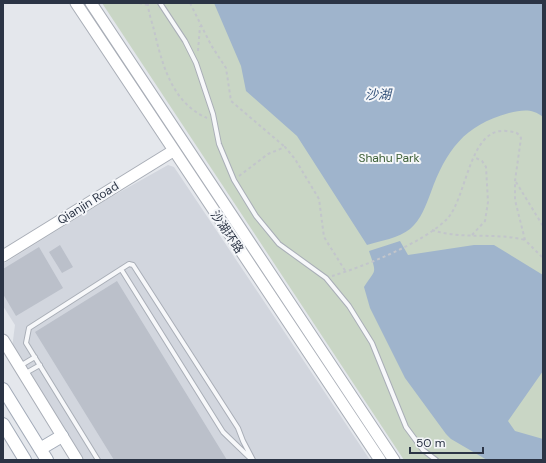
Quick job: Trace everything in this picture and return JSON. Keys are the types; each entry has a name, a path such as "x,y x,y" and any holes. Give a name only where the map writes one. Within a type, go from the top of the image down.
{"main road":[{"path":"3,389 47,460"},
{"path":"3,424 25,460"},
{"path":"40,449 62,436"}],"street":[{"name":"沙湖环路","path":"76,3 380,460"},
{"name":"沙湖环路","path":"92,3 394,460"},
{"name":"Qianjin Road","path":"3,247 171,147"},
{"name":"Qianjin Road","path":"3,256 171,147"},
{"path":"3,340 77,460"}],"lane":[{"path":"160,3 185,41 196,63 214,121 222,156 234,180 256,216 279,244 326,278 349,306 372,342 406,426 423,450 436,460"},
{"path":"98,460 26,343 29,328 129,264 133,265 240,431 243,441 253,460"},
{"path":"121,269 223,432 253,460"},
{"path":"22,371 35,357"},
{"path":"22,371 40,365"}],"path":[{"path":"139,3 148,4 165,69 184,104 214,121"},
{"path":"190,3 200,25 226,68 230,97 235,105 284,147 295,159 319,199 324,237 346,272"},
{"path":"196,63 200,25"},
{"path":"326,278 364,265 404,247 432,230 451,214 482,141 492,132 500,130 518,133 521,138 522,144 515,181 515,200 525,240"},
{"path":"234,180 260,159 284,147"},
{"path":"472,235 485,220 488,202 486,167 482,161 474,157"},
{"path":"515,181 543,226"},
{"path":"432,230 453,236 510,236 525,240 543,258"}],"shaded area":[{"path":"168,165 174,167 370,460 80,460 12,348 15,325 3,306 3,264 111,197"}],"green space":[{"name":"Shahu Park","path":"102,3 543,3 543,460 404,460"}],"water":[{"name":"沙湖","path":"214,3 543,3 543,117 531,111 509,113 493,118 468,132 450,152 443,164 423,212 414,225 400,235 367,245 297,136 246,91 241,66"},
{"path":"400,241 408,255 474,245 494,245 543,275 543,371 508,421 515,431 543,439 543,460 487,460 451,439 405,378 370,308 364,287 374,271 369,251"}],"building":[{"path":"60,245 73,267 62,273 49,252"},
{"path":"39,247 63,288 16,316 3,294 3,269"},
{"path":"117,281 227,460 114,460 35,332"}]}
